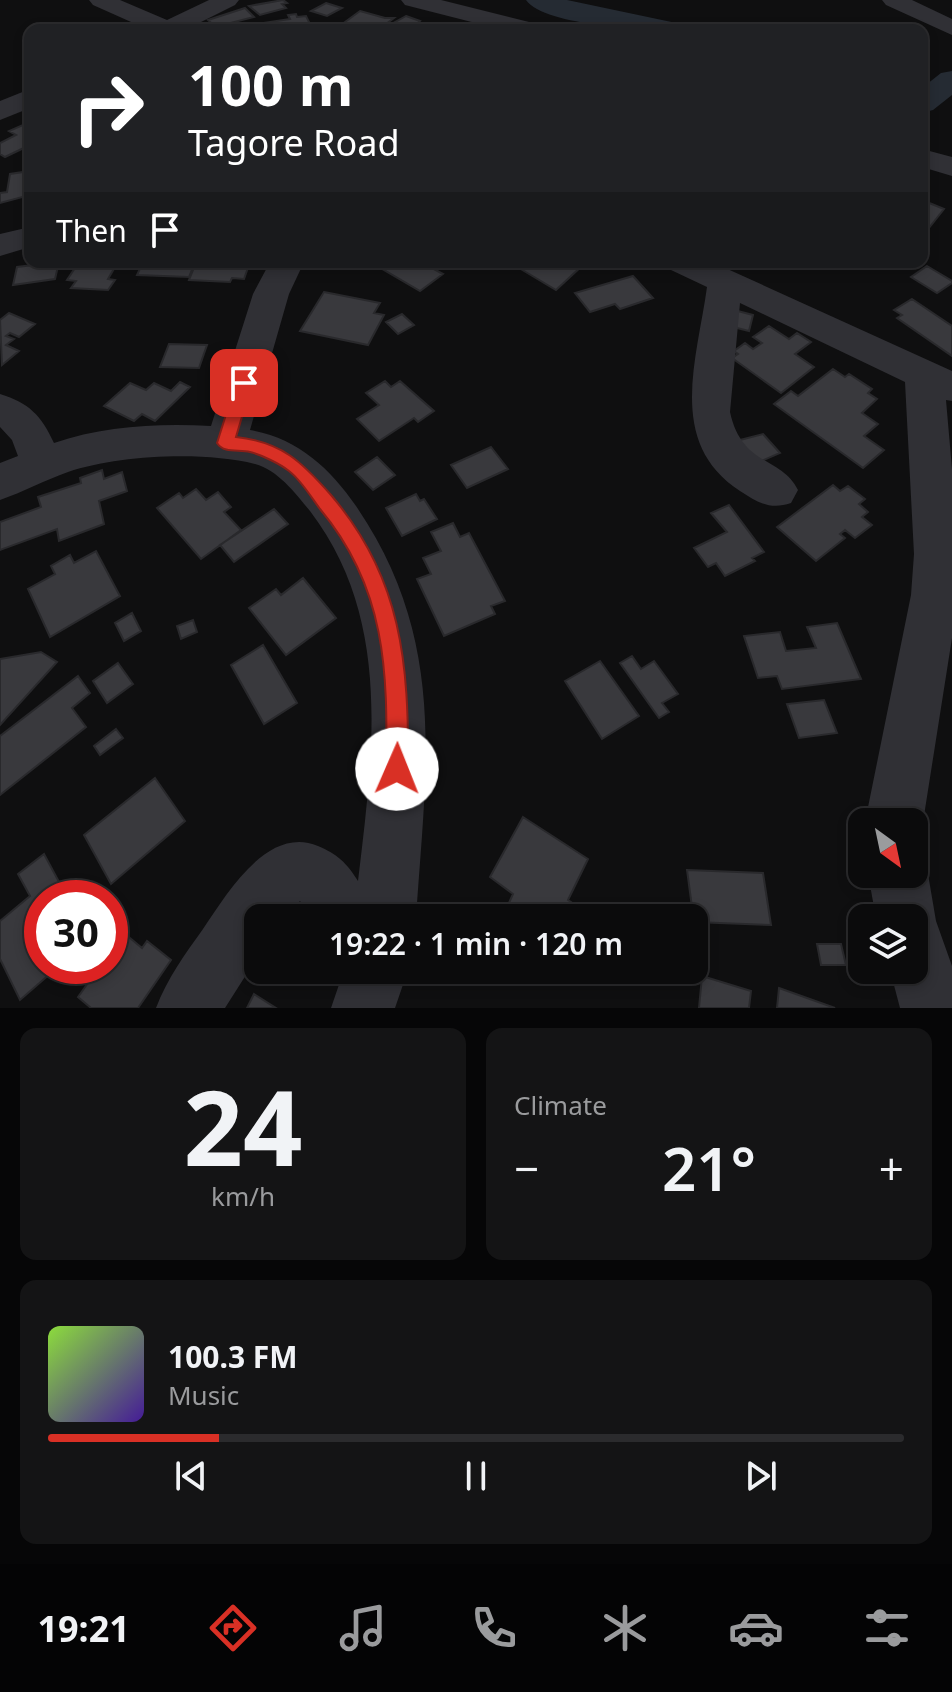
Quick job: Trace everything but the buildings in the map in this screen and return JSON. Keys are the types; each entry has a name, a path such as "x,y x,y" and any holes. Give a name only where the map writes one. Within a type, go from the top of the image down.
{"street":[{"path":"101,0 155,24"},
{"path":"180,24 227,0"},
{"path":"413,0 508,24"},
{"path":"894,0 950,28"},
{"path":"0,112 24,100"},
{"path":"928,160 952,167"},
{"path":"0,245 24,239"},
{"path":"226,443 271,294 284,268"},
{"path":"697,268 938,382 935,595 897,808"},
{"path":"725,280 711,425 737,469 776,490"},
{"path":"0,409 14,414 22,422 42,465"},
{"path":"0,482 76,453 119,445 226,443 254,446 295,466 340,520 368,565 391,635 398,707 397,769 386,904"},
{"path":"260,904 282,877 298,869 310,871 322,880 337,904"},
{"path":"188,1008 244,927"},
{"path":"363,1008 371,984"},
{"path":"925,984 932,1008"}],"waterway":[{"path":"540,0 573,11 640,24"},
{"path":"928,98 952,80"}],"route":[{"path":"244,383 226,443 254,446 295,466 340,520 368,565 379,591 391,635 398,707 397,769"}]}
